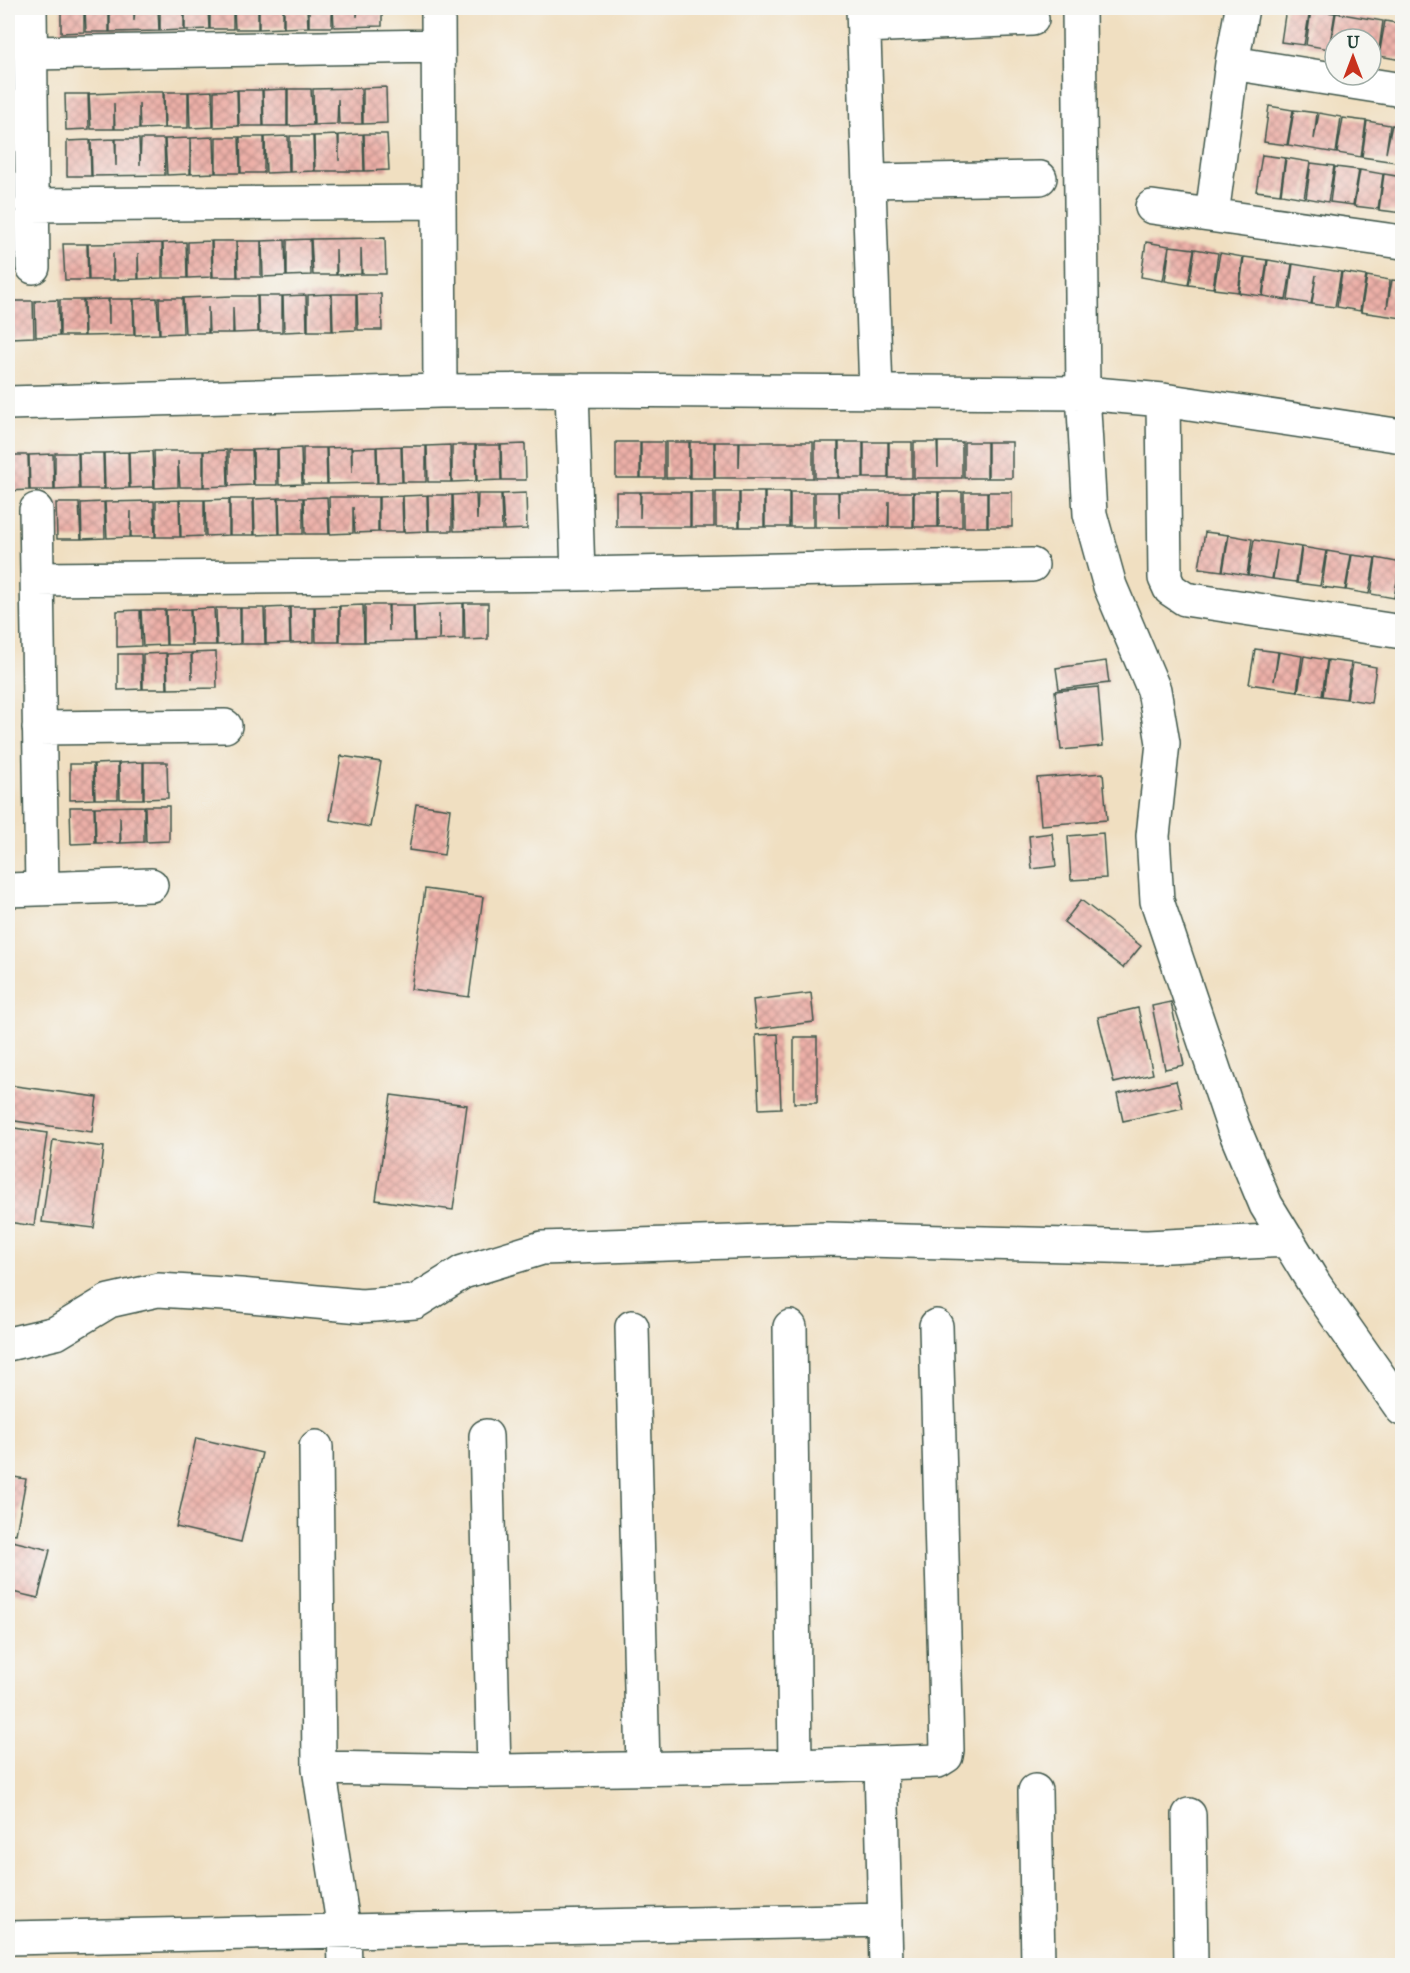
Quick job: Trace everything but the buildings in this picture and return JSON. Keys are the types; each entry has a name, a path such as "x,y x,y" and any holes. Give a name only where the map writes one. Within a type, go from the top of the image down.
{"street":[{"path":"30,8 33,267"},
{"path":"438,8 440,391"},
{"path":"1079,8 1083,393 1090,514 1110,586 1154,690 1163,742 1154,836 1157,901 1233,1126 1266,1205 1315,1285 1402,1409"},
{"path":"1212,215 1232,63 1242,8"},
{"path":"876,392 863,17 1032,19"},
{"path":"30,53 438,46"},
{"path":"1232,63 1402,90"},
{"path":"869,181 1040,178"},
{"path":"31,206 439,202"},
{"path":"1152,207 1402,243"},
{"path":"572,390 578,574"},
{"path":"8,403 440,391 1083,393 1163,400 1402,436"},
{"path":"1163,400 1165,578 1170,589 1185,599 1402,632"},
{"path":"36,510 42,888"},
{"path":"38,579 578,574 1032,565"},
{"path":"39,728 225,726"},
{"path":"8,890 151,885"},
{"path":"8,1344 56,1333 109,1301 158,1290 362,1306 415,1302 463,1272 542,1248 826,1239 1147,1247 1288,1240"},
{"path":"319,1768 494,1771 938,1761 946,1755 947,1750 936,1326"},
{"path":"632,1327 643,1767"},
{"path":"790,1327 795,1766"},
{"path":"486,1436 494,1771"},
{"path":"316,1447 319,1768 344,1930 345,1965"},
{"path":"881,1764 886,1965"},
{"path":"1035,1791 1038,1965"},
{"path":"1189,1815 1191,1965"},
{"path":"8,1938 885,1920"}]}
